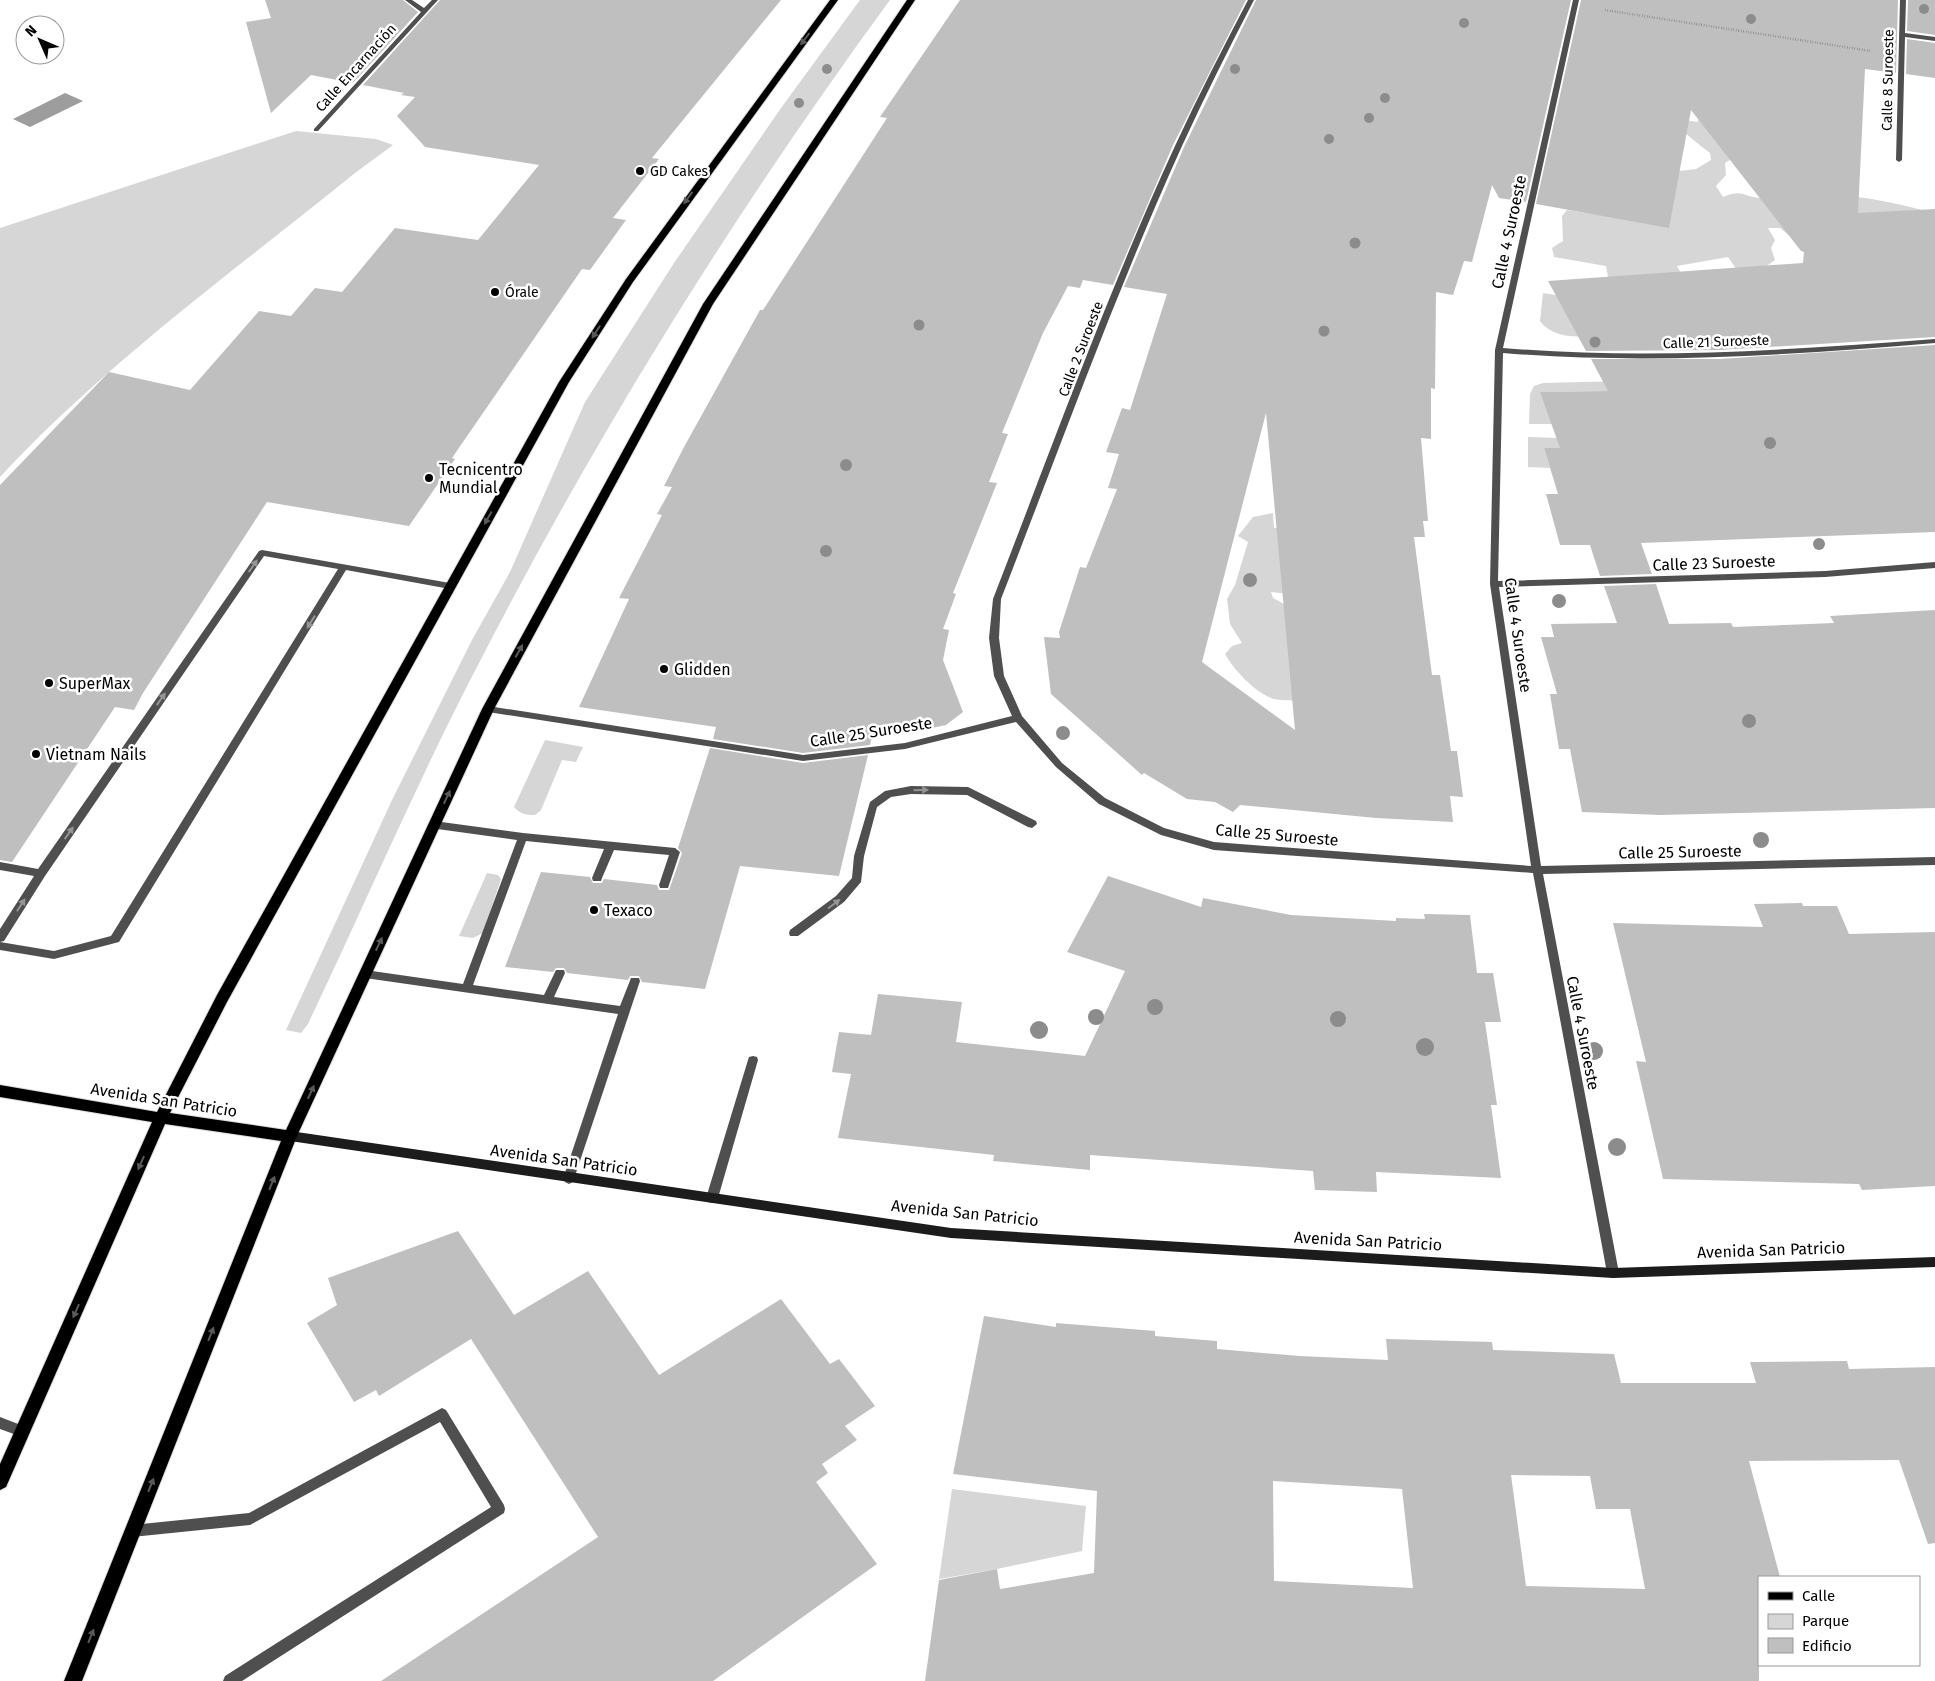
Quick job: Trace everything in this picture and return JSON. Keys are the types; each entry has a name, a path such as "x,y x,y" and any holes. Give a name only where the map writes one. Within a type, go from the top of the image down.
{"main road":[{"path":"0,1482 161,1118 222,999 564,382 629,281 834,0"},
{"path":"73,1681 290,1136 488,709 708,304 911,0"},
{"name":"Avenida San Patricio","path":"0,1091 161,1118 290,1136"}],"street":[{"path":"408,0 424,11"},
{"name":"Calle Encarnación","path":"316,130 435,0"},
{"name":"Calle 2 Suroeste","path":"1018,718 999,676 994,638 997,599 1151,205 1220,55 1251,0"},
{"name":"Calle 8 Suroeste","path":"1899,160 1900,55 1903,0"},
{"name":"Calle 4 Suroeste","path":"1576,3 1499,350 1494,584 1537,870 1613,1273"},
{"path":"1901,34 1935,39"},
{"name":"Calle 21 Suroeste","path":"1499,350 1556,356 1723,357 1935,341"},
{"path":"0,938 41,873 262,553 450,586"},
{"name":"Calle 23 Suroeste","path":"1494,584 1825,574 1935,565"},
{"path":"0,946 54,955 115,939 344,567"},
{"name":"Calle 25 Suroeste","path":"488,709 803,758 905,746 1018,718 1059,765 1102,801 1161,830 1214,846 1537,870 1935,860"},
{"path":"794,933 840,899 857,879 859,856 873,805 888,794 911,790 968,791 1032,824"},
{"path":"434,825 523,837 675,852 664,885"},
{"path":"467,988 523,837"},
{"path":"597,878 611,845"},
{"path":"0,866 41,873"},
{"path":"547,1001 560,973"},
{"path":"365,974 624,1011"},
{"path":"569,1179 635,981"},
{"path":"712,1198 753,1060"},
{"name":"Avenida San Patricio","path":"290,1136 569,1179 951,1233 1613,1273 1935,1262"},
{"path":"132,1531 250,1519 442,1414 499,1509 230,1681"},
{"path":"0,1423 22,1431"}],"path":[{"path":"1576,3 1900,55"}],"green space":[{"path":"860,0 890,0 777,160 671,324 620,408 524,578 478,665 412,798 308,1024 301,1033 286,1030 392,800 472,640 510,572 585,402 674,263 781,108"},
{"path":"1700,107 1736,156 1725,163 1726,175 1716,186 1723,197 1735,193 1765,198 1797,194 1850,196 1898,204 1929,212 1935,262 1801,245 1780,228 1768,228 1775,240 1771,248 1775,260 1764,268 1741,276 1728,257 1677,266 1688,285 1615,289 1608,277 1606,266 1554,257 1552,248 1563,241 1562,216 1567,210 1658,224 1679,171 1696,169 1711,160 1710,153 1670,118 1698,122"},
{"path":"296,131 376,139 393,145 217,282 127,357 83,395 0,477 0,228"},
{"path":"1543,293 1555,295 1620,335 1577,337 1556,333 1540,321"},
{"path":"1624,381 1643,448 1544,448 1550,468 1528,467 1528,437 1559,438 1616,391 1540,392 1554,424 1529,424 1530,394 1534,386 1543,383"},
{"path":"1273,513 1274,528 1347,533 1298,595 1271,592 1273,598 1286,605 1299,701 1277,700 1265,695 1245,679 1225,654 1232,646 1242,643 1230,624 1227,599 1235,585 1248,542 1238,536 1253,517"},
{"path":"545,740 583,747 576,762 562,760 541,810 535,815 523,814 514,807"},
{"path":"487,873 498,875 501,879 483,933 473,938 459,936"},
{"path":"952,1489 1086,1506 1082,1551 939,1579"}],"shaded area":[{"path":"65,93 83,101 30,127 13,119"}],"building":[{"path":"265,0 403,0 418,12 353,83 311,75 271,113 246,22 271,18"},
{"path":"440,0 781,0 652,158 659,159 613,218 626,220 590,270 582,269 452,458 455,459 409,526 267,502 143,693 134,710 115,707 12,862 0,860 0,485 109,372 190,390 259,311 291,316 315,288 342,292 395,228 478,240 539,165 425,147 397,116 415,97 363,85"},
{"path":"960,0 1246,0 1173,145 1113,285 1083,280 1080,288 1068,286 1043,333 1002,433 1008,434 989,482 997,483 953,593 956,594 943,629 949,630 943,660 963,712 946,725 913,732 872,737 870,745 803,753 713,739 716,727 579,707 629,599 619,598 662,515 657,514 672,487 664,486 684,447 760,310 763,310 887,118 880,117"},
{"path":"1256,0 1571,0 1526,202 1499,198 1492,185 1472,262 1464,261 1453,295 1436,292 1435,389 1431,388 1431,439 1421,438 1428,521 1423,521 1425,537 1414,537 1432,675 1440,675 1451,751 1457,751 1463,797 1450,796 1453,822 1376,818 1240,805 1233,812 1215,802 1187,799 1144,773 1142,775 1051,694 1044,637 1060,638 1059,632 1080,567 1086,568 1117,489 1108,488 1119,454 1106,452 1122,408 1130,410 1167,294 1124,287 1184,147","holes":["1266,413 1295,730 1202,662"]},
{"path":"1581,0 1898,0 1896,73 1865,69 1858,213 1935,209 1935,337 1719,350 1586,351 1548,281 1803,263 1804,252 1801,251 1691,110 1669,228 1536,204"},
{"path":"1908,0 1935,0 1935,35 1907,31"},
{"path":"1907,39 1935,43 1935,78 1906,74"},
{"path":"1935,345 1935,532 1641,543 1652,574 1600,576 1590,545 1560,545 1546,494 1558,494 1544,448 1560,448 1540,392 1608,391 1591,359 1719,359"},
{"path":"1656,584 1669,624 1731,623 1733,627 1834,623 1830,616 1935,610 1935,808 1660,815 1582,812 1570,749 1559,749 1550,694 1557,694 1541,637 1554,637 1551,624 1617,623 1604,586"},
{"path":"710,748 803,763 868,755 839,876 740,866 705,989 642,982 639,976 630,976 628,980 567,973 564,968 556,968 553,972 505,967 541,872 590,877 593,883 602,883 604,879 657,885 659,890 669,890 682,853 678,848"},
{"path":"1108,876 1201,907 1203,898 1291,915 1396,921 1396,918 1425,919 1424,914 1470,915 1477,973 1493,973 1501,1022 1485,1022 1497,1105 1491,1105 1501,1178 1376,1172 1377,1192 1315,1190 1313,1171 1090,1155 1090,1170 993,1161 994,1155 838,1138 851,1074 832,1072 839,1032 871,1035 878,994 962,1002 956,1042 1085,1056 1125,971 1067,952"},
{"path":"1802,903 1803,906 1837,906 1849,934 1935,932 1935,1186 1862,1190 1859,1184 1663,1179 1636,1061 1646,1062 1613,923 1763,927 1754,904"},
{"path":"458,1231 514,1315 588,1271 659,1375 781,1299 830,1364 839,1359 875,1406 845,1426 857,1440 822,1464 828,1473 816,1482 877,1564 713,1681 381,1681 598,1537 471,1339 379,1396 376,1390 354,1402 307,1323 337,1305 328,1278"},
{"path":"984,1316 1056,1327 1056,1323 1155,1331 1155,1336 1217,1341 1217,1349 1300,1356 1388,1360 1386,1339 1492,1342 1493,1350 1614,1354 1621,1383 1756,1383 1750,1362 1847,1361 1849,1369 1935,1367 1935,1543 1928,1544 1899,1460 1749,1461 1780,1576 1758,1576 1759,1681 925,1681 939,1580 997,1569 1000,1589 1094,1573 1097,1491 953,1474","holes":["1511,1475 1590,1476 1596,1509 1630,1509 1645,1589 1526,1586","1273,1481 1402,1489 1413,1588 1274,1581"]}],"place":[{"name":"GD Cakes","path":"640,171"},
{"name":"Órale","path":"495,292"},
{"name":"Tecnicentro Mundial","path":"429,478"},
{"name":"Glidden","path":"664,669"},
{"name":"SuperMax","path":"49,683"},
{"name":"Vietnam Nails","path":"36,754"},
{"name":"Texaco","path":"594,910"}]}
